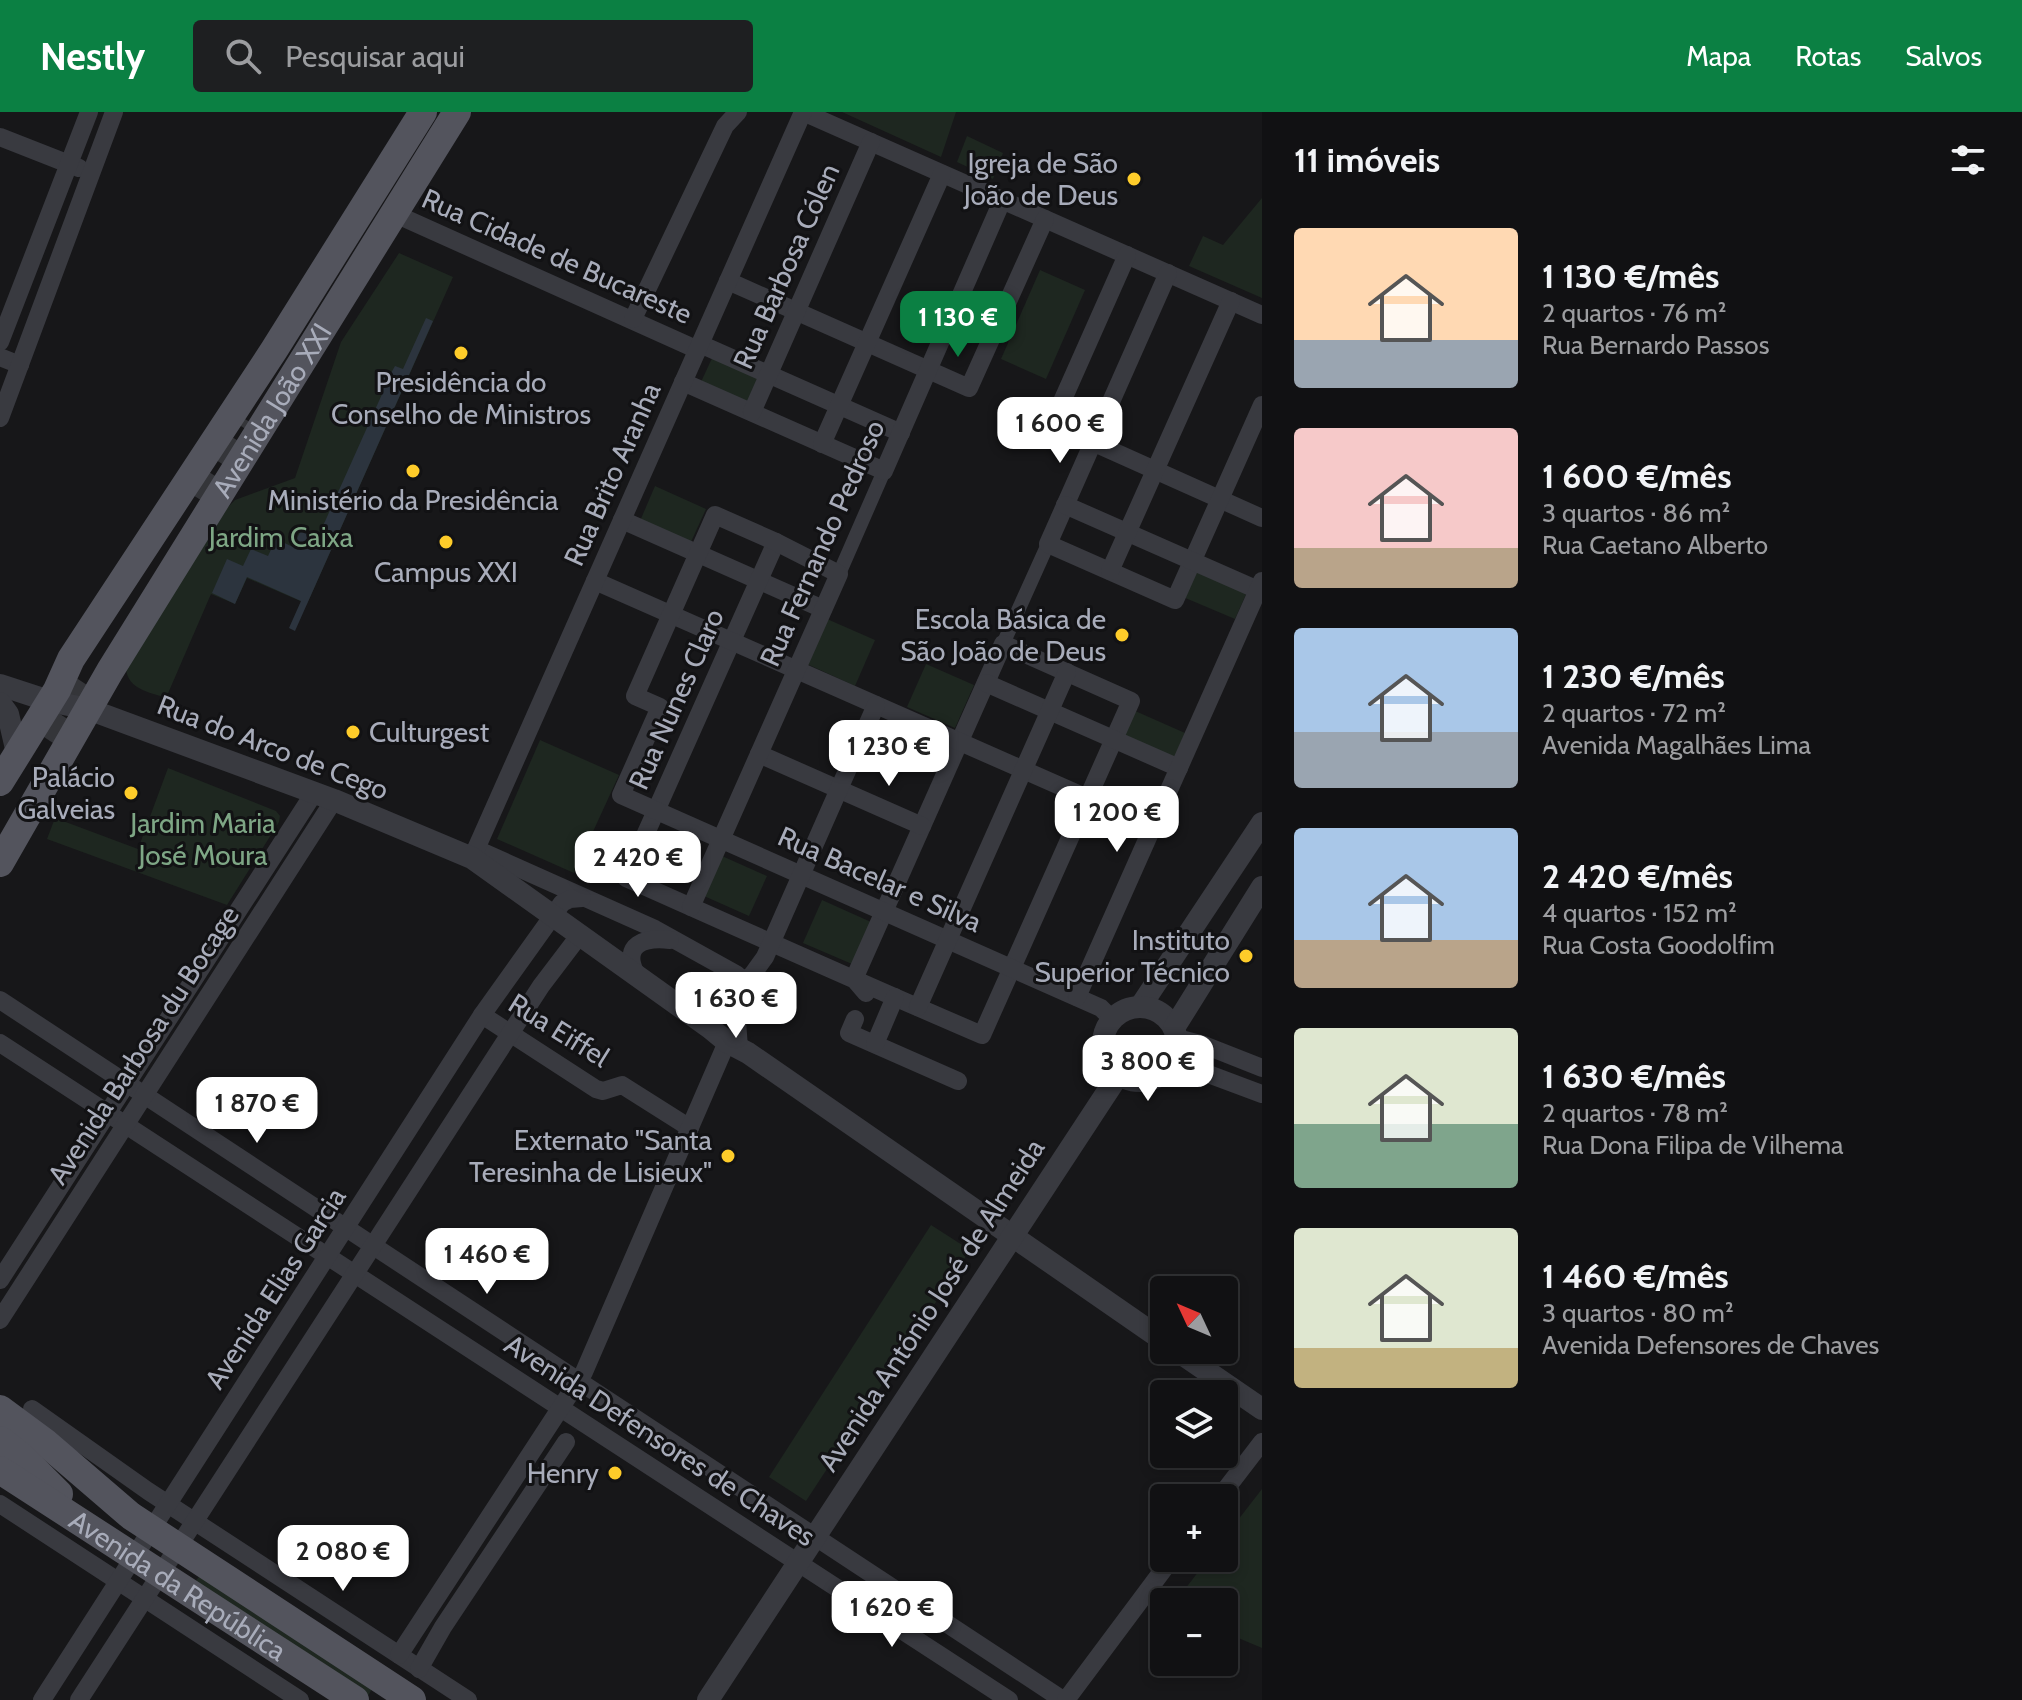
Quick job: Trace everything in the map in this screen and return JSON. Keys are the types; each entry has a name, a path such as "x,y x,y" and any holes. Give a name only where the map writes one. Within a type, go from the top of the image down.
{"main road":[{"name":"Avenida João XXI","path":"53,695 71,659 274,350 423,112"},
{"name":"Avenida João XXI","path":"0,863 88,709 457,112"},
{"path":"274,350 285,360 290,378"},
{"path":"0,782 53,695 85,668 196,497"},
{"path":"0,826 50,741"},
{"path":"0,1387 32,1409 46,1443"},
{"name":"Avenida da República","path":"0,1409 152,1530 412,1700"},
{"path":"0,1440 21,1456 94,1529"},
{"name":"Avenida da República","path":"0,1470 355,1700"}],"street":[{"path":"0,342 89,112"},
{"path":"0,418 114,112"},
{"path":"633,319 725,126 738,112"},
{"path":"803,112 1262,315"},
{"name":"Rua Brito Aranha","path":"474,854 803,112"},
{"path":"0,137 92,173"},
{"name":"Rua Barbosa Cólen","path":"752,412 871,142"},
{"path":"822,444 942,174"},
{"name":"Rua Fernando Pedroso","path":"691,907 1002,201"},
{"name":"Rua Cidade de Bucareste","path":"393,213 901,433"},
{"path":"728,281 969,388 1045,219"},
{"path":"1127,255 1052,424 1262,518"},
{"path":"860,986 884,912 1168,273"},
{"path":"1110,571 1231,301"},
{"path":"0,357 20,365"},
{"path":"683,382 884,471"},
{"path":"1048,544 1175,600 1262,405"},
{"path":"1065,505 1192,561 1260,585 1077,997"},
{"path":"671,614 715,515 839,574"},
{"path":"622,520 823,609"},
{"name":"Rua Nunes Claro","path":"691,907 626,878 776,542"},
{"path":"595,581 1153,827"},
{"name":"Rua Bacelar e Silva","path":"671,614 635,696 660,707 621,795 1077,997 1101,1008 1112,1019"},
{"path":"691,907 860,986 895,997 982,1035 1131,701 1003,644"},
{"path":"918,1007 1067,672"},
{"path":"986,683 1179,768"},
{"name":"Rua do Arco de Cego","path":"0,685 53,695 474,854 579,936 1150,1331"},
{"path":"0,703 8,714 17,753"},
{"path":"744,981 758,968 771,942 876,705"},
{"path":"759,754 922,826"},
{"name":"Avenida Barbosa du Bocage","path":"0,1280 126,1084 324,797"},
{"name":"Avenida Barbosa du Bocage","path":"0,1320 144,1096 324,797"},
{"path":"1140,1007 1260,829"},
{"path":"474,854 655,929 736,974 744,981 747,991 736,1029 726,1039"},
{"path":"1262,887 1176,1033 1174,1059 1169,1068 1151,1079 1140,1081 1119,1074 1107,1059 1104,1049 1104,1038 1112,1019 1130,1008 1140,1007 1161,1012 1176,1033 1262,1068"},
{"path":"551,916 562,903 582,898"},
{"name":"Avenida Elias Garcia","path":"42,1700 482,1015 551,916"},
{"path":"79,1700 541,986 579,936"},
{"path":"636,974 631,960 633,949 642,941 654,938 673,941"},
{"path":"875,1044 895,997"},
{"name":"Avenida Defensores de Chaves","path":"0,1000 578,1381 818,1532 1065,1700"},
{"path":"399,1655 578,1381 690,1128 731,1020 740,1012"},
{"name":"Rua Eiffel","path":"482,1015 596,1089 603,1091 622,1085 690,1128"},
{"path":"855,1019 849,1033 958,1081"},
{"name":"Avenida Defensores de Chaves","path":"0,1043 1009,1700"},
{"path":"1169,1068 1195,1069 1262,1094"},
{"name":"Avenida António José de Almeida","path":"708,1700 1119,1074"},
{"path":"1196,1364 1262,1409"},
{"path":"32,1409 194,1521 468,1700"},
{"path":"419,1669 443,1627 566,1442"},
{"path":"1230,1484 1262,1442"},
{"name":"Avenida da República","path":"0,1504 300,1700"},
{"path":"1065,1700 1161,1572"},
{"path":"98,1613 112,1620 123,1631"},
{"path":"74,1651 77,1668 87,1674 100,1666"}],"green space":[{"path":"842,112 956,112 941,157"},
{"path":"967,136 1003,153 993,179 957,162"},
{"path":"1262,198 1262,298 1189,266 1203,236 1223,245"},
{"name":"Jardim Caixa","path":"399,253 453,277 307,604 247,578 235,604 211,594 166,698 140,689 131,681 126,669 228,507 235,500 295,478 341,342"},
{"path":"1040,270 1085,290 1046,379 1001,359"},
{"path":"713,356 762,378 751,404 701,382"},
{"path":"655,486 706,509 690,544 640,521"},
{"path":"1196,569 1247,592 1235,619 1183,597"},
{"path":"827,619 875,640 855,686 807,664"},
{"path":"926,664 974,685 955,728 907,707"},
{"path":"1133,710 1185,733 1174,759 1122,736"},
{"path":"540,740 619,775 574,873 497,839"},
{"name":"Jardim Maria José Moura","path":"168,768 276,811 280,816 227,905 47,839 55,818 138,849"},
{"path":"722,856 767,876 749,916 704,896"},
{"path":"822,900 871,922 852,964 803,943"},
{"path":"931,1225 970,1250 806,1501 769,1477"},
{"path":"1262,1489 1262,1648 1238,1638 1238,1588 1186,1588 1198,1572 1238,1572 1238,1520"},
{"path":"201,1574 373,1687 368,1696 195,1582"}],"shaded area":[{"path":"426,318 433,321 295,631 289,628 301,601 247,577 235,604 212,593 227,559 243,566 251,549 268,556 276,539 293,547 301,530 318,537 383,392 376,386 377,377 384,372 391,373 395,366 403,369"}],"tunnel":[{"path":"196,497 245,419"},
{"path":"50,741 87,685"}],"place":[{"name":"Igreja de São João de Deus","path":"1134,179"},
{"name":"Presidência do Conselho de Ministros","path":"461,353"},
{"name":"Ministério da Presidência","path":"413,471"},
{"name":"Campus XXI","path":"446,542"},
{"name":"Escola Básica de São João de Deus","path":"1122,635"},
{"name":"Culturgest","path":"353,732"},
{"name":"Palácio Galveias","path":"131,793"},
{"name":"Instituto Superior Técnico","path":"1246,956"},
{"name":"Externato \"Santa Teresinha de Lisieux\"","path":"728,1156"},
{"name":"Henry","path":"615,1473"}]}
